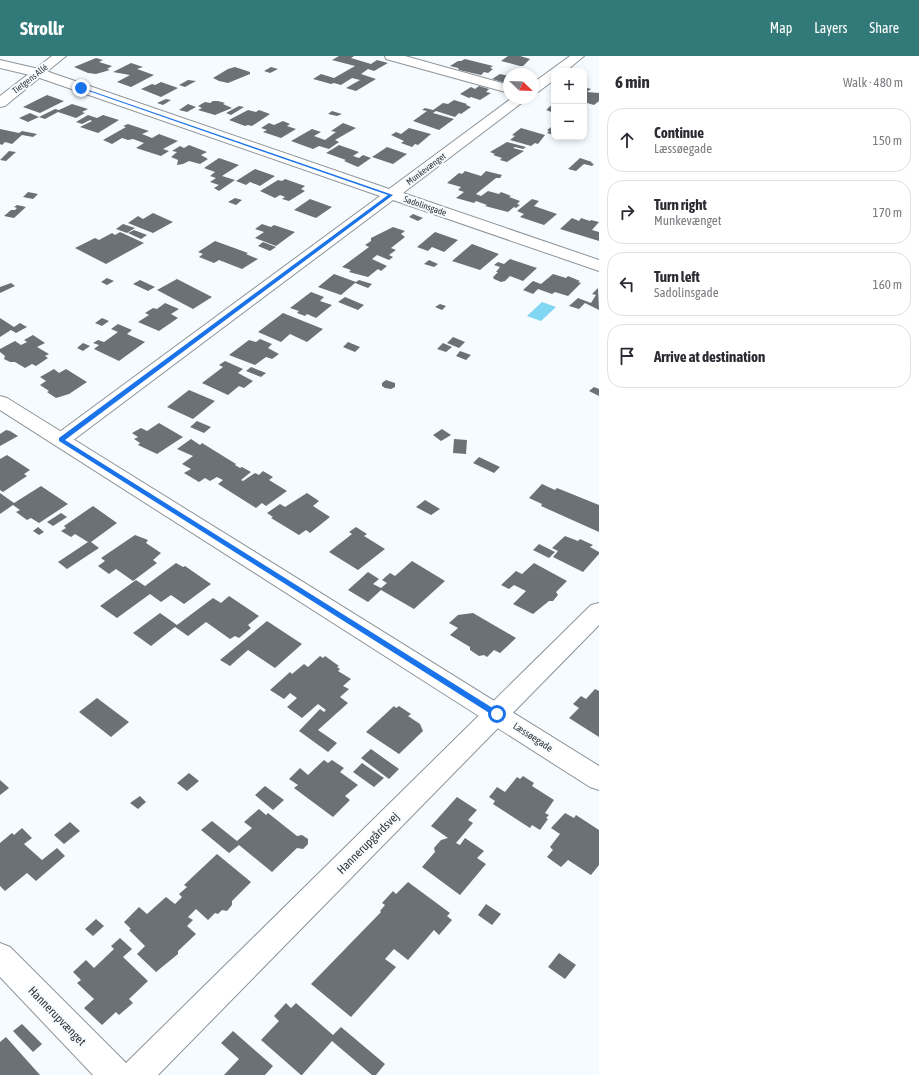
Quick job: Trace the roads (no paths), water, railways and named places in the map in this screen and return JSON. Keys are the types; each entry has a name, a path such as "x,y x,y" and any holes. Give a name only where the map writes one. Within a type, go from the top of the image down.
{"street":[{"name":"Tietgens Allé","path":"0,103 60,56"},
{"path":"391,56 503,87"},
{"path":"562,68 578,56"},
{"name":"Sadolinsgade","path":"0,64 38,73 599,266"},
{"path":"539,85 551,76"},
{"name":"Munkevænget","path":"61,440 513,104"},
{"name":"Læssøegade","path":"0,402 599,779"},
{"name":"Hannerupgårdsvej","path":"136,1075 599,611"},
{"name":"Hannerupvænget","path":"0,957 115,1075"}],"water":[{"path":"542,302 556,307 541,321 527,316"}]}
